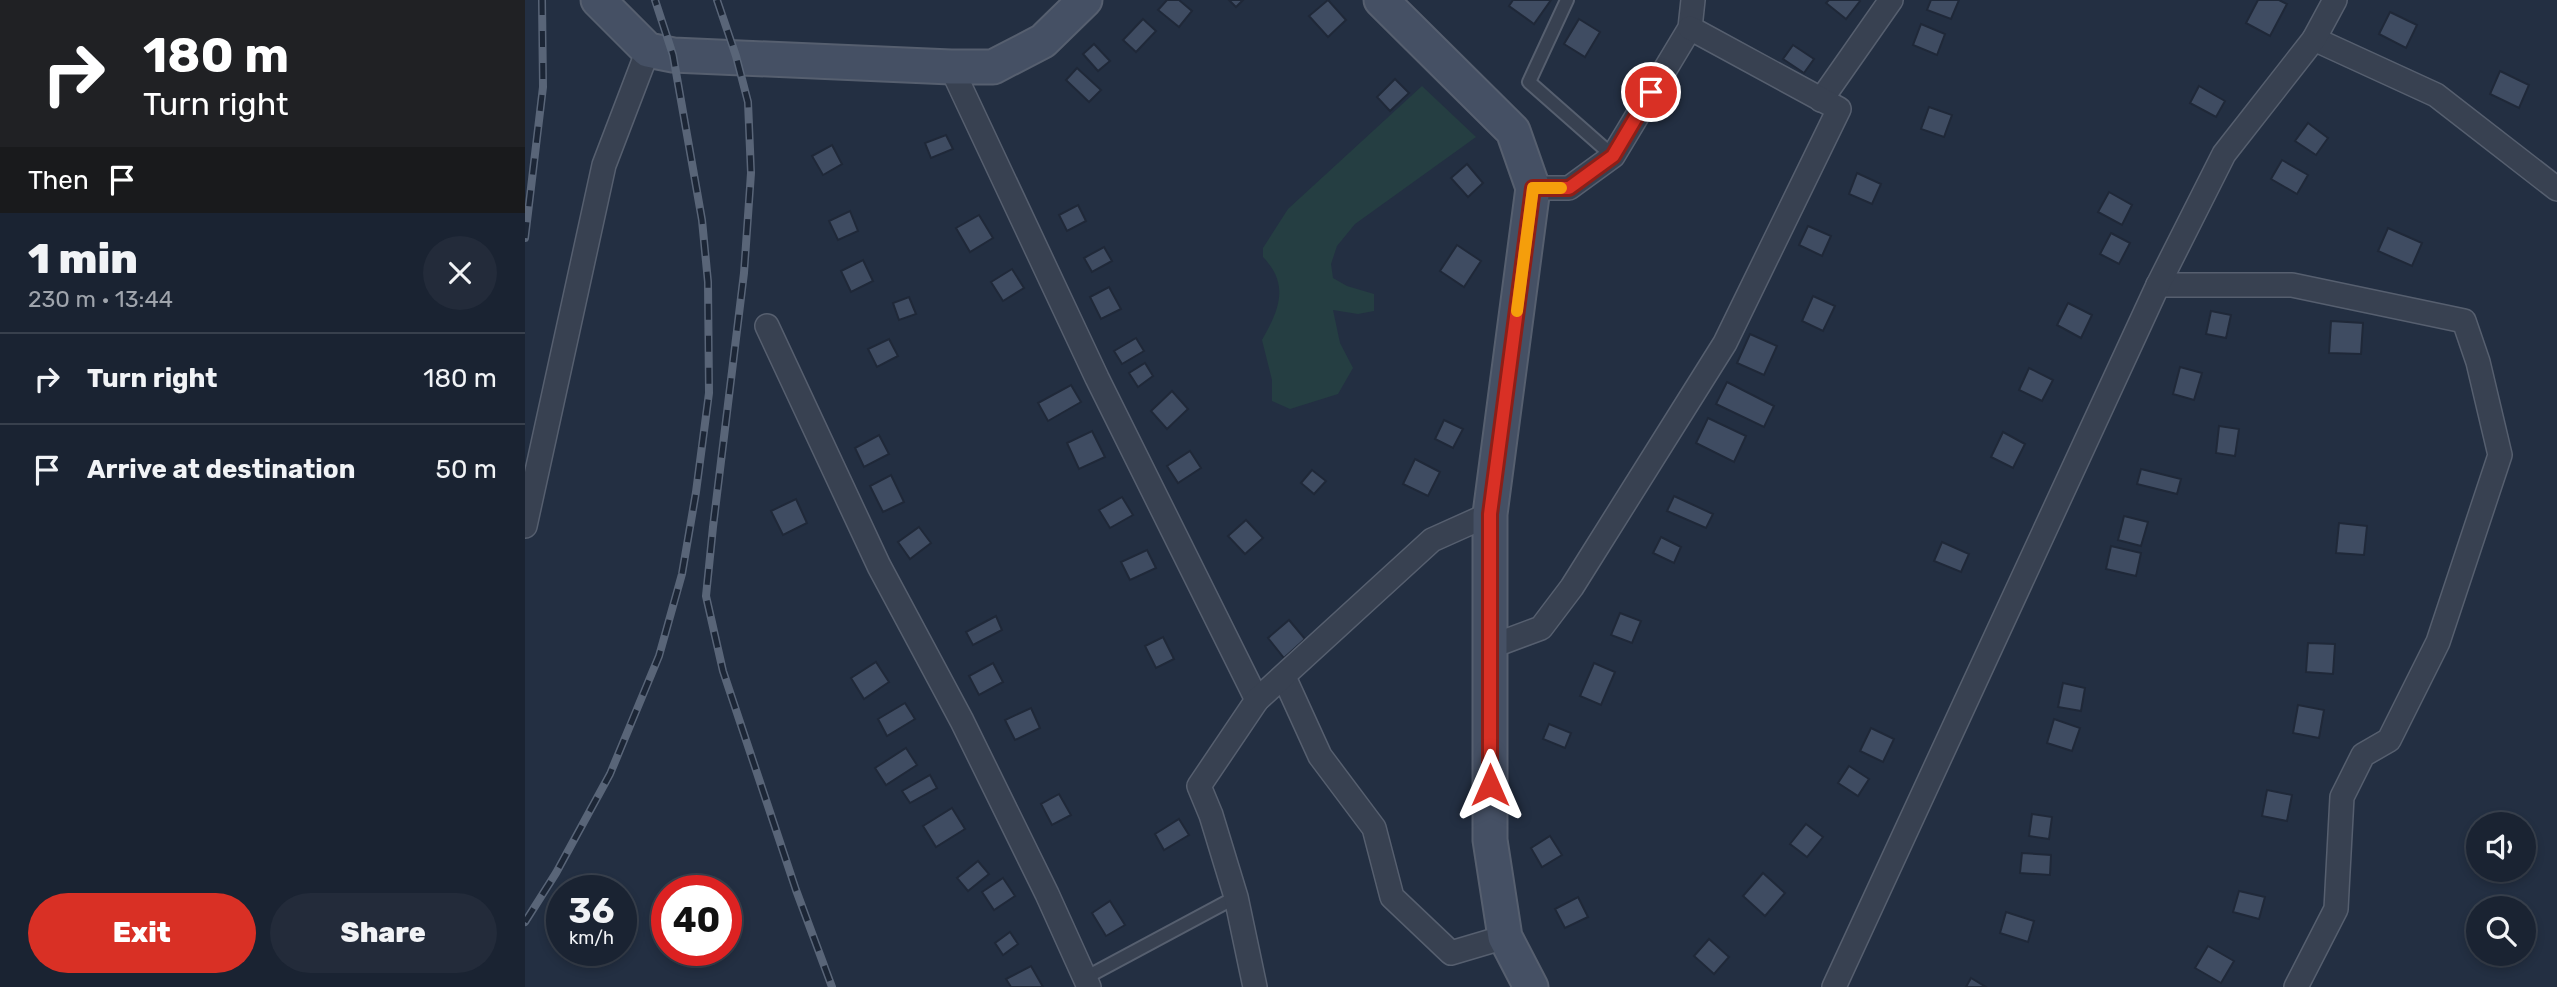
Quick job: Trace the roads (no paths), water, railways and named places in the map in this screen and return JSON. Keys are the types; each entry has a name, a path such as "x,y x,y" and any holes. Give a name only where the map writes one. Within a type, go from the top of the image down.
{"street":[{"path":"598,0 648,50 673,55 951,67 993,67 1043,41 1086,0"},
{"path":"1381,0 1513,131 1533,188 1490,514 1490,840 1505,937 1531,987"},
{"path":"1533,188 1569,188 1613,156 1690,28 1693,0"},
{"path":"1821,100 1891,0"},
{"path":"1834,987 2158,285 2224,154 2314,39 2335,0"},
{"path":"1490,647 1541,628 1572,587 1725,342 1839,108 1690,28"},
{"path":"2314,39 2436,95 2557,189"},
{"path":"525,526 604,165 648,50"},
{"path":"951,67 1097,378 1257,700"},
{"path":"2158,285 2293,285 2464,321 2478,362 2500,455 2438,642 2389,740 2363,755 2342,797 2336,909 2296,987"},
{"path":"767,327 879,566 962,721 1047,894 1087,983"},
{"path":"1255,987 1236,897 1211,815 1199,786 1257,700 1432,540 1490,514"},
{"path":"1284,677 1320,756 1374,828 1392,897 1451,953 1505,937"}],"lane":[{"path":"1567,0 1529,82 1613,156"},
{"path":"1087,983 1236,897"}],"railway":[{"path":"525,238 543,87 542,0"},
{"path":"525,922 556,873 610,774 659,656 682,574 696,492 709,393 708,282 702,220 673,55 655,0"},
{"path":"717,0 748,102 751,173 744,273 706,596 723,671 796,890 832,987"}]}
